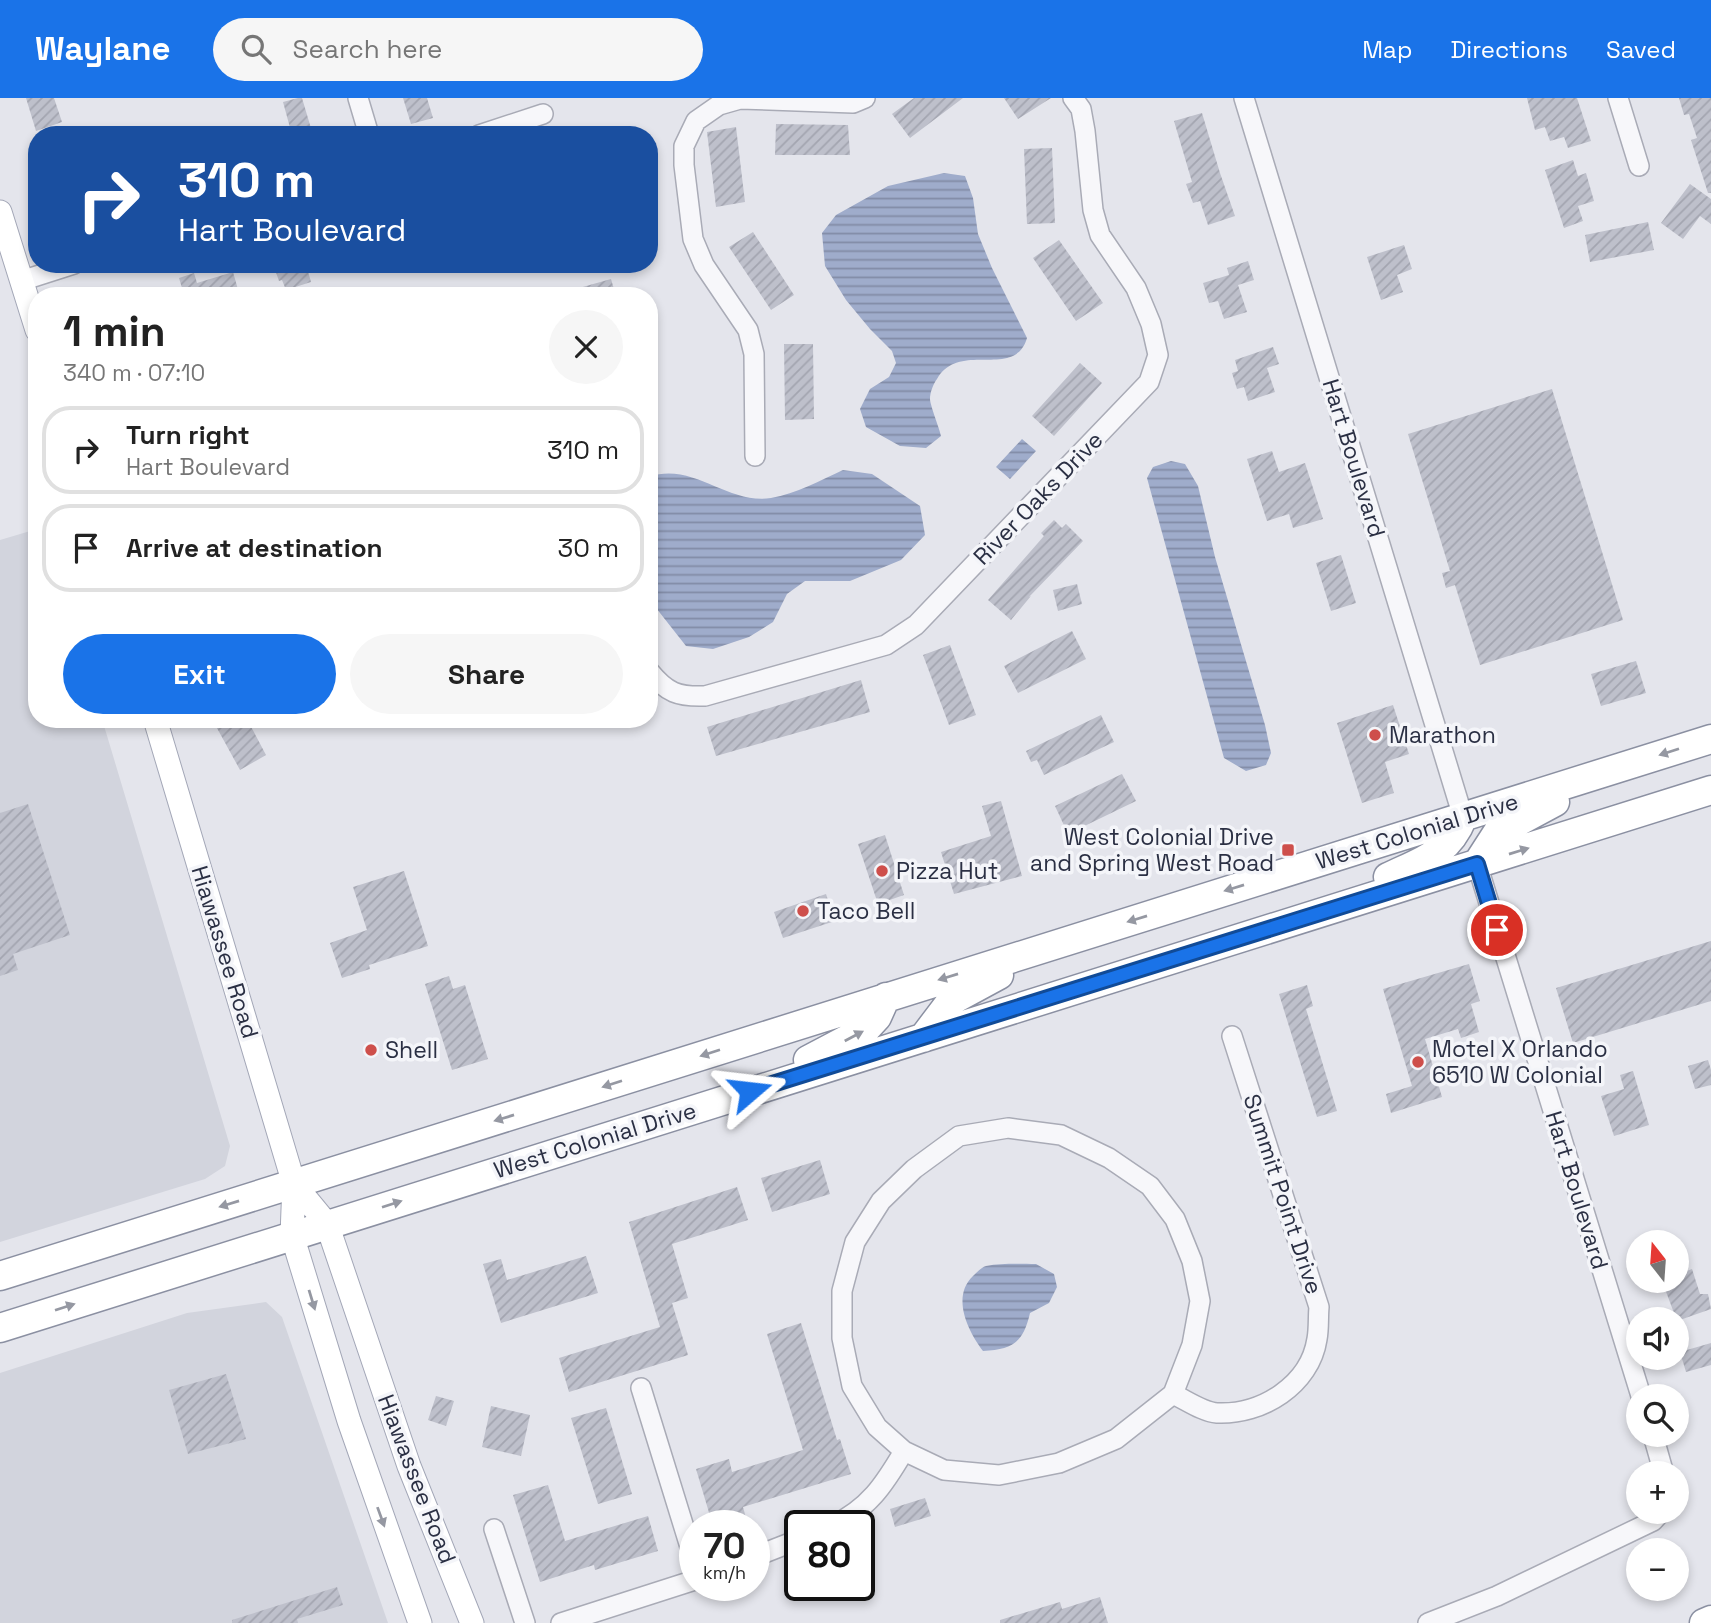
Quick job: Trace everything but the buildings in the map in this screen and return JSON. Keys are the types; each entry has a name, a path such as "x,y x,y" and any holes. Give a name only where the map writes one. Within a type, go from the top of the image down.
{"highway":[{"name":"West Colonial Drive","path":"0,1276 1711,739"},
{"path":"1477,864 1497,833 1626,766"},
{"name":"West Colonial Drive","path":"0,1328 1711,790"},
{"path":"1313,915 1446,847 1456,835 1463,817"},
{"path":"923,1038 951,1001 1060,943"},
{"path":"750,1091 865,1030 877,1017 886,997"},
{"path":"1704,1623 1711,1620"}],"main road":[{"path":"0,212 28,301"},
{"name":"Hiawassee Road","path":"158,728 294,1184 292,1235 366,1471 420,1623"},
{"name":"Hiawassee Road","path":"294,1184 327,1224 408,1465 472,1623"}],"street":[{"path":"358,98 366,126"},
{"path":"755,456 754,354 748,330 704,265 693,239 684,146 696,121 719,105 740,99 853,103 864,98"},
{"name":"River Oaks Drive","path":"658,681 682,696 705,696 886,645 916,625 1149,382 1158,355 1151,324 1136,288 1100,235 1093,210 1086,131 1081,109 1073,98"},
{"name":"Hart Boulevard","path":"1244,98 1463,817"},
{"path":"1618,98 1639,166"},
{"path":"506,126 543,114"},
{"path":"22,281 46,273"},
{"name":"Hart Boulevard","path":"1477,864 1637,1384"},
{"name":"Summit Point Drive","path":"1173,1394 1215,1413 1244,1410 1276,1398 1301,1376 1317,1341 1319,1307 1232,1036"},
{"path":"1008,1128 1061,1135 1109,1158 1150,1186 1175,1219 1192,1261 1200,1301 1192,1345 1173,1394 1116,1439 1059,1463 999,1475 944,1470 904,1451 877,1427 852,1386 842,1338 842,1291 855,1242 881,1200 914,1169 959,1136 1008,1128"},
{"path":"641,1388 679,1511"},
{"path":"859,1510 883,1487 904,1451"},
{"path":"1428,1623 1497,1596 1647,1524"},
{"path":"494,1529 525,1623"},
{"path":"561,1623 679,1585"}],"shaded area":[{"path":"28,532 28,728 105,728 230,1146 225,1166 205,1179 0,1242 0,540"},
{"path":"266,1302 282,1317 388,1623 0,1623 0,1373 187,1313"}],"water":[{"path":"944,173 965,176 973,198 978,234 1027,338 1021,350 1011,357 959,362 947,368 936,381 930,397 941,436 926,448 900,446 866,427 860,409 870,389 889,377 896,363 892,351 846,300 825,266 822,233 836,215 888,186"},
{"path":"1022,439 1036,451 1010,479 996,467"},
{"path":"1171,461 1185,464 1198,486 1215,557 1265,725 1271,753 1266,765 1246,771 1224,758 1147,478 1153,467"},
{"path":"843,470 872,474 920,506 925,535 901,560 850,581 805,581 787,594 773,622 749,637 713,649 686,646 658,610 658,475 695,478 755,498 771,498 799,490"},
{"path":"1036,1264 1054,1274 1057,1287 1049,1303 1030,1313 1024,1331 1015,1342 1002,1348 983,1351 964,1314 963,1294 966,1284 986,1266"}],"place":[{"name":"Marathon","path":"1375,735"},
{"name":"West Colonial Drive and Spring West Road","path":"1288,850"},
{"name":"Pizza Hut","path":"882,871"},
{"name":"Taco Bell","path":"803,911"},
{"name":"Shell","path":"371,1050"},
{"name":"Motel X Orlando 6510 W Colonial","path":"1418,1062"}],"route":[{"path":"750,1091 1477,864 1497,930"}]}
